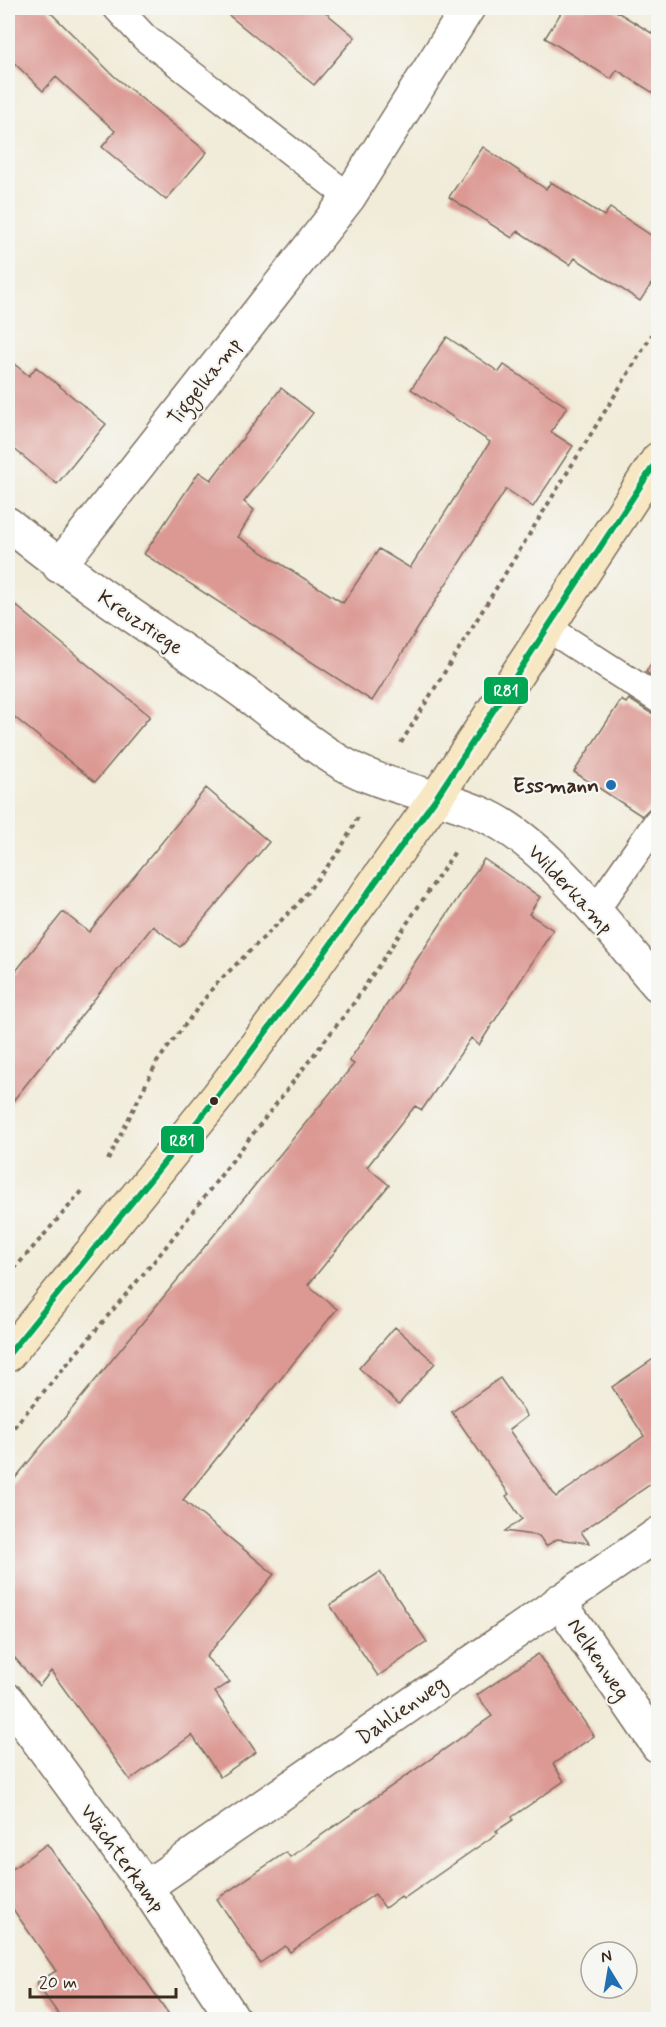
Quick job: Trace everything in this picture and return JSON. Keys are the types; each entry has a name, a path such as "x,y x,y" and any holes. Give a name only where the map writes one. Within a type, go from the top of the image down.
{"street":[{"name":"Tiggelkamp","path":"59,566 349,197 468,8"},
{"path":"8,1355 218,1096 436,798 658,459"},
{"name":"Kreuzstiege","path":"8,524 59,566 227,681 339,762 378,781 436,798"},
{"name":"Wilderkamp","path":"436,798 480,813 514,831 543,855 658,985"},
{"name":"Dahlienweg","path":"146,1887 658,1534"},
{"name":"Nelkenweg","path":"559,1601 658,1746"},
{"name":"Wächterkamp","path":"8,1700 146,1887 234,2019"}],"lane":[{"path":"117,8 145,38 349,197"},
{"path":"548,628 658,699"},
{"path":"594,912 658,821"}],"path":[{"path":"107,1162 157,1062 215,985 298,904 340,850 378,781 658,325"},
{"path":"8,1276 92,1180"}],"building":[{"path":"8,8 46,8 114,76 207,152 166,200 102,147 115,131 56,77 43,91 8,57"},
{"path":"220,8 320,8 355,37 314,85"},
{"path":"564,8 611,8 658,37 658,96 617,70 611,79 545,38"},
{"path":"483,147 546,189 551,182 604,216 610,208 658,240 658,274 640,301 575,258 570,265 518,231 512,238 449,197"},
{"path":"447,337 499,372 504,365 567,407 551,432 573,446 533,507 506,489 372,701 144,554 199,472 211,480 281,388 313,413 244,502 254,510 238,537 343,603 379,549 410,568 490,442 411,389"},
{"path":"8,359 29,376 36,367 106,424 57,484 8,444"},
{"path":"8,599 150,716 95,782 8,712"},
{"path":"658,652 658,681 646,672"},
{"path":"629,699 658,715 658,805 651,807 642,816 574,772 621,700 626,703"},
{"path":"206,788 269,842 180,947 153,926 8,1107 8,981 63,912 89,932"},
{"path":"484,859 540,897 529,914 553,930 479,1045 471,1038 422,1110 415,1106 367,1167 389,1185 308,1285 337,1309 183,1500 274,1574 206,1657 230,1682 215,1692 256,1752 220,1777 192,1735 130,1780 51,1671 39,1686 8,1650 8,1487 354,1064 349,1061"},
{"path":"395,1327 435,1363 399,1404 359,1368"},
{"path":"658,1356 658,1479 581,1532 589,1543 557,1539 546,1546 539,1536 505,1531 522,1519 506,1496 509,1494 452,1412 500,1378 527,1416 509,1430 556,1497 644,1436 612,1387"},
{"path":"380,1572 427,1642 378,1676 330,1605"},
{"path":"538,1654 594,1736 553,1764 564,1781 512,1817 513,1820 496,1831 498,1833 403,1899 401,1896 385,1908 375,1894 290,1952 285,1946 260,1963 217,1899 286,1852 290,1857 492,1716 477,1695"},
{"path":"47,1844 172,2019 62,2019 36,1983 56,1971 8,1902 8,1872"}],"transit line":[{"name":"R81","path":"8,1355 218,1096 302,984 436,798 658,459"}],"place":[{"name":"Essmann","path":"611,785"}]}
